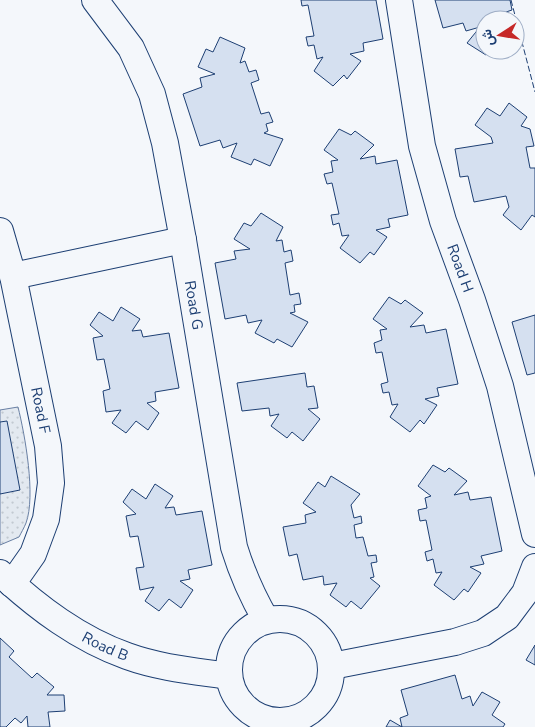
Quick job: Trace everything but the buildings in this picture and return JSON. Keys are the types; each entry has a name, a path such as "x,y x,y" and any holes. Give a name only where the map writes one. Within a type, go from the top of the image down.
{"street":[{"name":"Road G","path":"95,0 131,48 152,94 165,143 183,240 234,547 249,589 266,620"},
{"name":"Road H","path":"399,0 422,146 443,221 472,300 500,386 535,534"},
{"name":"Road F","path":"0,231 13,276 48,446 51,483 46,519 33,554 6,579"},
{"path":"13,276 183,240"},
{"path":"332,666 455,642 483,634 507,617 525,594 535,567"},
{"name":"Road B","path":"6,579 54,618 89,641 129,657 170,667 229,676"},
{"path":"288,619 309,628 325,644 332,666 329,687 319,705 305,722 264,720 247,710 235,695 229,676 230,658 237,642 250,629 266,620 288,619"}],"shaded area":[{"path":"18,407 24,433 30,482 29,511 26,523 19,537 0,545 0,410"}],"fence":[{"path":"511,0 535,92"}]}
